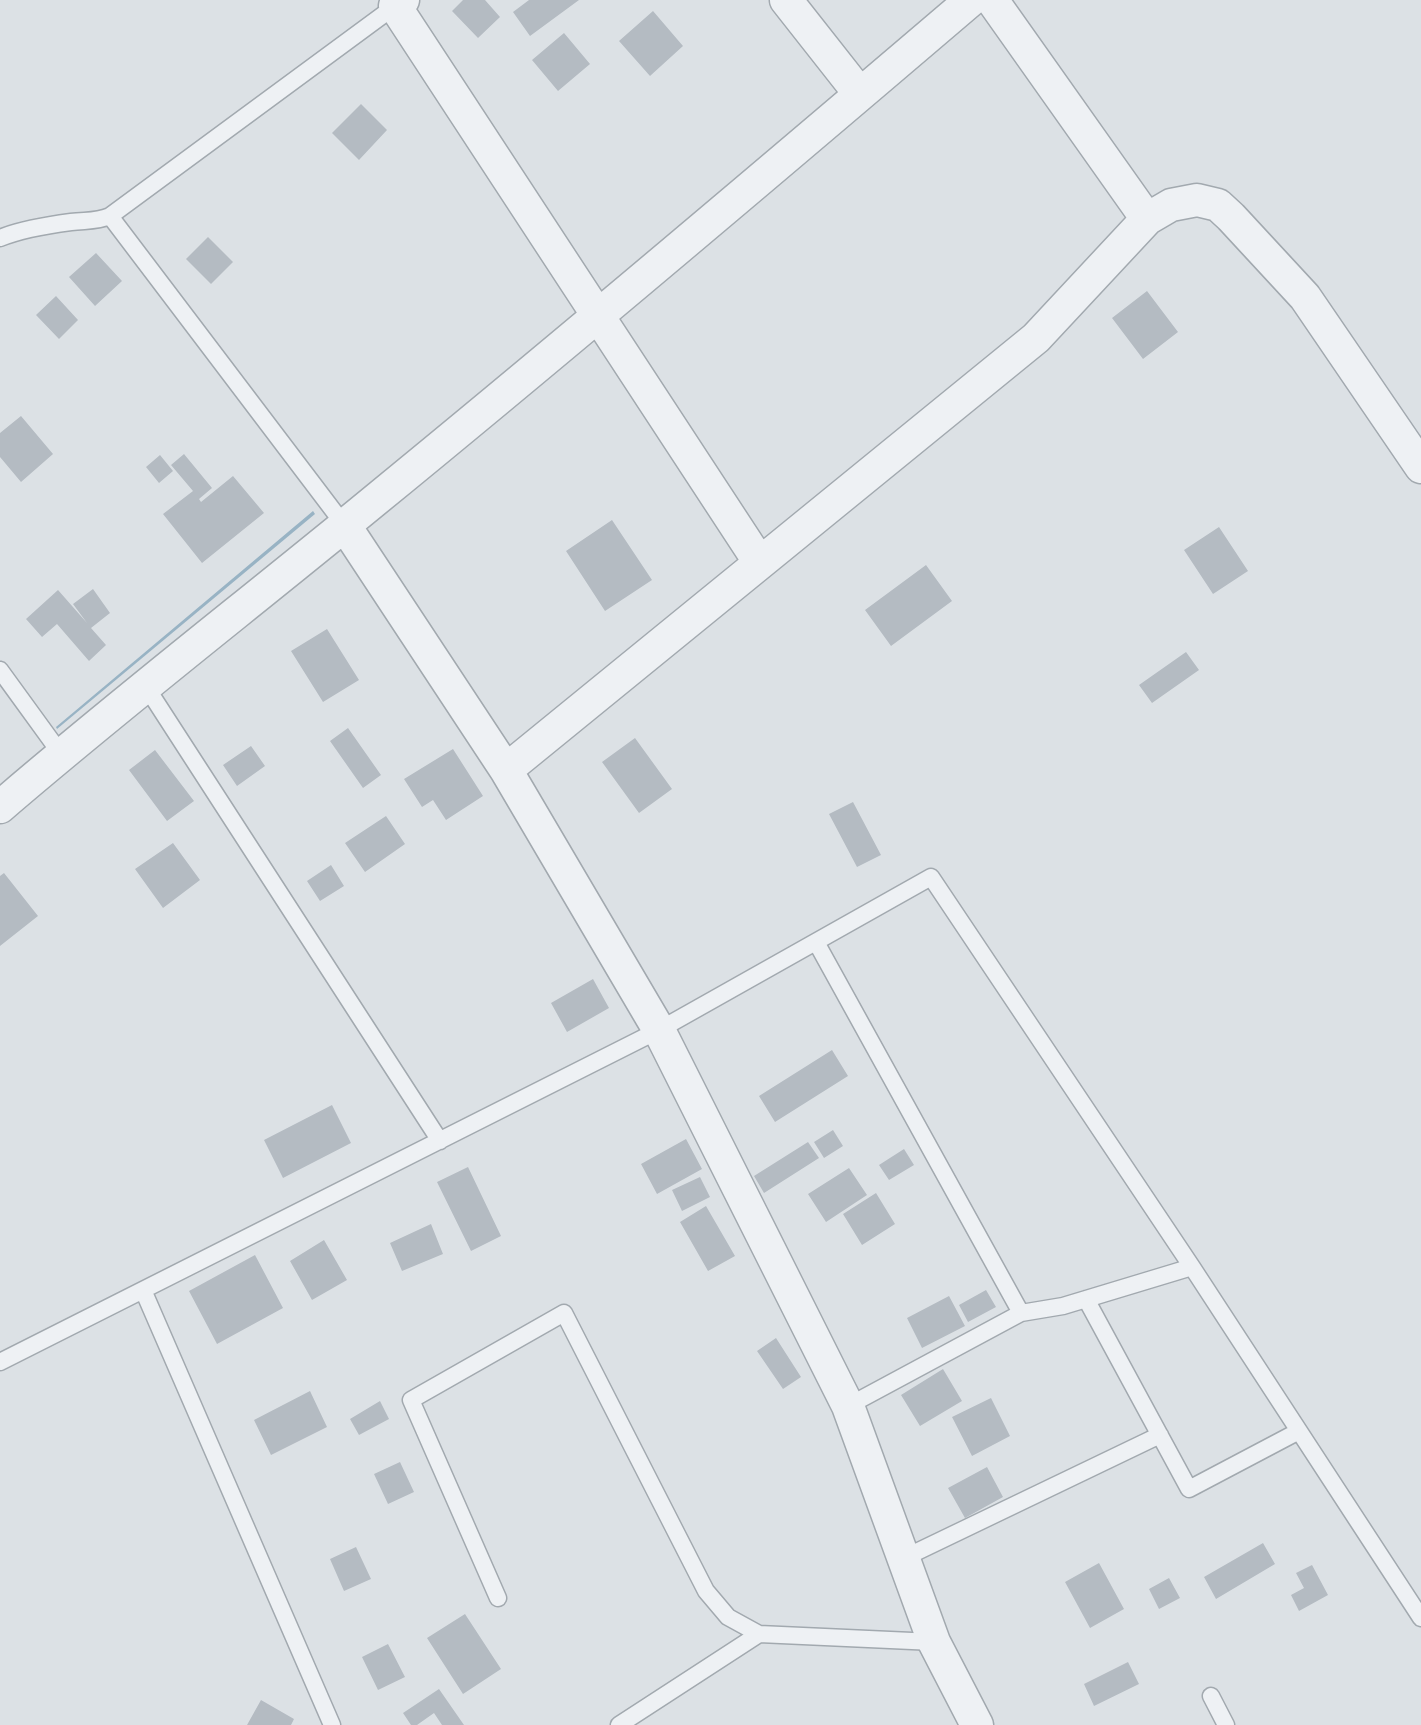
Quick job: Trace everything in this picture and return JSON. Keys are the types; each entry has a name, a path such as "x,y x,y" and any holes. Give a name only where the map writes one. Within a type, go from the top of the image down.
{"street":[{"path":"786,0 860,94"},
{"path":"0,807 145,685 345,526 598,317 971,0"},
{"path":"992,0 1147,219"},
{"path":"399,3 598,317 760,563"},
{"path":"506,770 1035,338 1147,219 1171,205 1197,200 1218,205 1224,211 1304,297 1421,467"},
{"path":"345,526 506,770 659,1030 848,1406 934,1642 977,1725"}],"lane":[{"path":"0,238 42,226 75,221 97,222 110,216 399,3"},
{"path":"110,216 345,526"},
{"path":"0,670 61,754"},
{"path":"145,685 440,1141"},
{"path":"0,1362 659,1030 931,877 1192,1267 1421,1618"},
{"path":"816,942 1021,1313"},
{"path":"848,1406 1021,1313 1086,1299 1192,1267"},
{"path":"143,1290 332,1725"},
{"path":"1086,1299 1189,1489 1299,1431"},
{"path":"498,1598 411,1401 564,1313 706,1591 728,1617 759,1634 934,1642"},
{"path":"904,1558 1160,1435"},
{"path":"619,1725 759,1634"},
{"path":"1211,1696 1226,1725"}],"water":[{"path":"313,511 315,514 57,729 56,727"}],"building":[{"path":"463,0 485,0 500,17 478,38 452,11"},
{"path":"529,0 579,0 530,36 513,12"},
{"path":"653,11 683,46 650,76 619,41"},
{"path":"564,33 590,64 558,91 532,60"},
{"path":"361,104 387,130 359,160 332,133"},
{"path":"208,237 233,262 211,284 186,259"},
{"path":"96,253 122,281 95,306 69,277"},
{"path":"1147,291 1178,332 1143,359 1112,318"},
{"path":"56,296 78,320 59,339 36,315"},
{"path":"21,416 53,454 21,482 0,457 0,433"},
{"path":"184,454 212,488 199,499 201,502 233,476 264,513 202,563 163,514 193,491 171,465"},
{"path":"160,455 173,471 159,483 146,467"},
{"path":"612,520 652,580 605,611 566,551"},
{"path":"1219,527 1248,571 1213,594 1184,550"},
{"path":"926,565 952,601 891,646 865,610"},
{"path":"93,589 110,613 91,628 106,645 89,661 57,624 42,637 26,619 58,590 87,623 73,604"},
{"path":"327,629 359,680 323,702 291,651"},
{"path":"1186,652 1199,670 1152,703 1139,685"},
{"path":"348,728 381,775 363,788 330,741"},
{"path":"635,738 672,789 639,813 602,762"},
{"path":"251,746 265,766 237,786 223,765"},
{"path":"453,749 483,796 446,820 433,800 422,807 404,779"},
{"path":"155,750 194,801 167,821 129,770"},
{"path":"853,802 881,855 857,867 829,814"},
{"path":"386,816 405,844 365,872 345,843"},
{"path":"173,843 200,880 163,908 135,869"},
{"path":"331,865 344,886 320,901 307,881"},
{"path":"4,873 38,916 0,946 0,876"},
{"path":"593,979 609,1008 567,1032 551,1003"},
{"path":"832,1050 848,1076 775,1122 759,1096"},
{"path":"332,1105 351,1143 283,1178 264,1140"},
{"path":"833,1130 843,1146 824,1158 814,1142"},
{"path":"686,1139 702,1169 657,1194 641,1164"},
{"path":"808,1142 819,1158 764,1193 754,1176"},
{"path":"904,1149 914,1165 889,1180 879,1165"},
{"path":"468,1167 501,1236 471,1251 437,1182"},
{"path":"849,1168 867,1195 826,1222 808,1194"},
{"path":"700,1177 710,1197 682,1211 672,1190"},
{"path":"876,1193 895,1224 862,1245 843,1214"},
{"path":"706,1206 735,1256 708,1271 680,1222"},
{"path":"431,1224 443,1254 402,1271 390,1243"},
{"path":"324,1240 347,1280 312,1300 290,1261"},
{"path":"255,1255 283,1308 217,1344 189,1291"},
{"path":"986,1290 996,1307 968,1322 959,1305"},
{"path":"949,1296 965,1326 922,1348 907,1318"},
{"path":"776,1338 801,1377 783,1389 757,1351"},
{"path":"943,1369 962,1401 920,1426 901,1395"},
{"path":"310,1391 327,1427 271,1455 254,1420"},
{"path":"991,1398 1010,1436 972,1456 952,1417"},
{"path":"380,1401 389,1419 359,1435 350,1419"},
{"path":"400,1462 414,1492 388,1504 374,1474"},
{"path":"987,1467 1003,1497 965,1518 948,1488"},
{"path":"1263,1543 1275,1564 1216,1599 1204,1577"},
{"path":"356,1547 371,1579 344,1591 330,1559"},
{"path":"1099,1563 1124,1609 1090,1628 1065,1582"},
{"path":"1312,1565 1328,1595 1299,1611 1291,1595 1304,1588 1296,1573"},
{"path":"1169,1578 1180,1598 1159,1609 1149,1589"},
{"path":"465,1614 501,1669 463,1694 427,1638"},
{"path":"388,1644 405,1677 378,1690 362,1657"},
{"path":"1128,1662 1139,1684 1094,1706 1084,1684"},
{"path":"439,1689 464,1725 442,1725 434,1713 417,1725 411,1725 403,1713"},
{"path":"261,1700 294,1719 291,1725 247,1725"}]}
